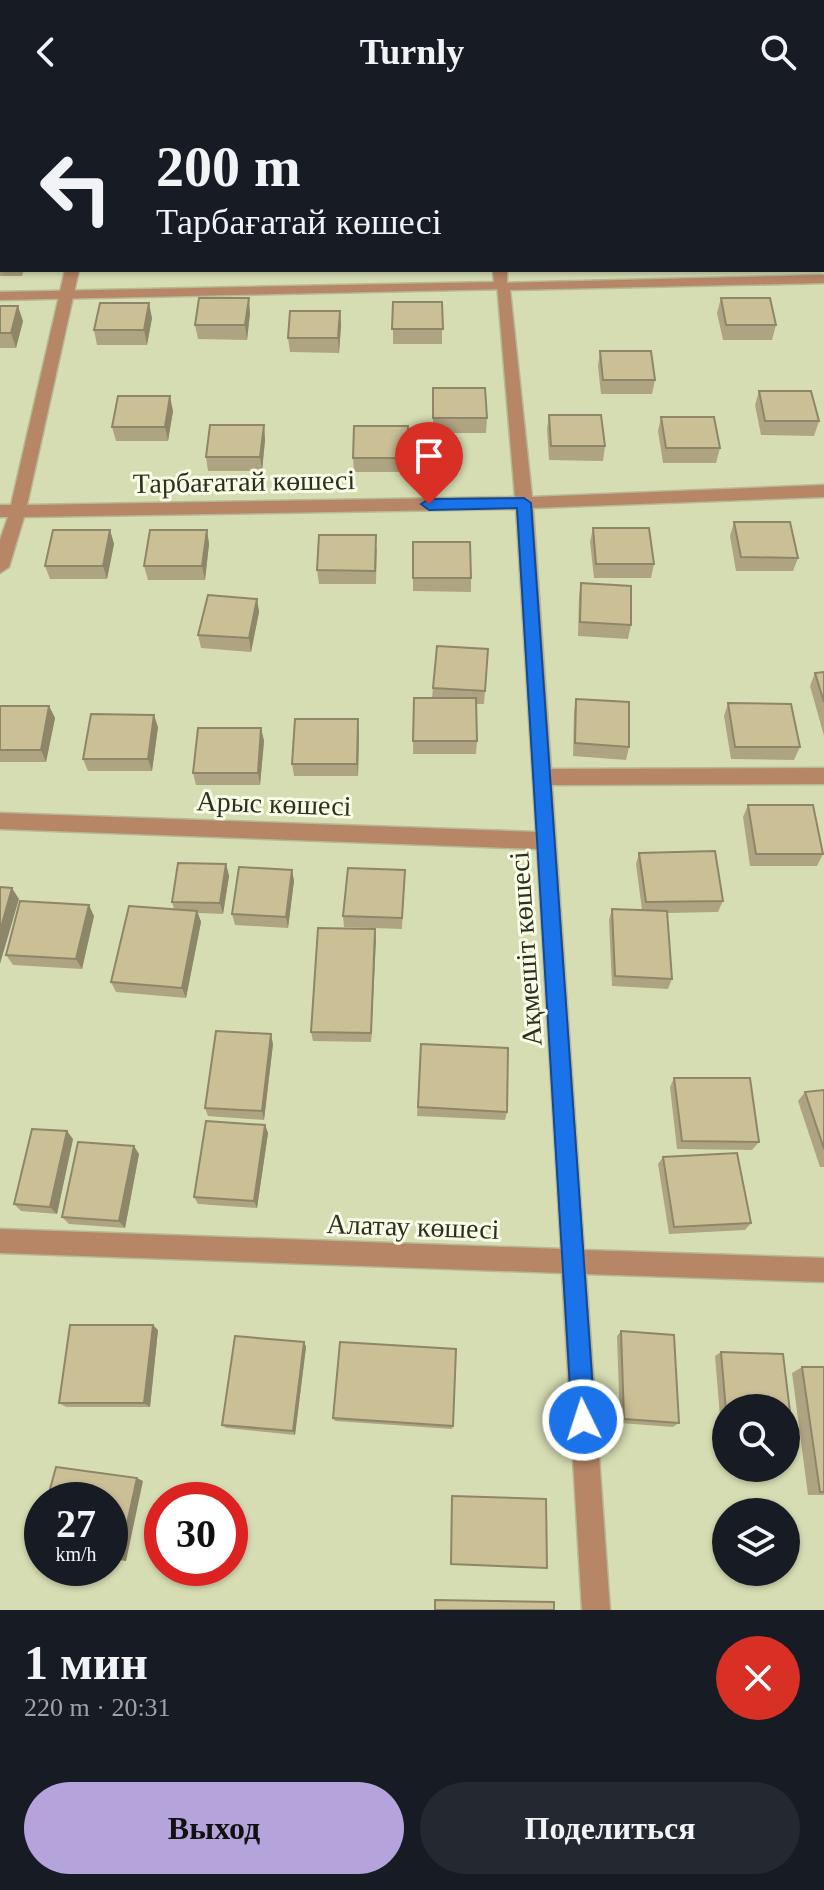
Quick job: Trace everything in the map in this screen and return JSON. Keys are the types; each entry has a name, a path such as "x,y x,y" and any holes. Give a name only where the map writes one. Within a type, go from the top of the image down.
{"street":[{"path":"0,567 18,510 72,272"},
{"path":"0,296 501,278 824,279"},
{"name":"Ақмешіт көшесі","path":"501,278 524,503 596,1610"},
{"name":"Тарбағатай көшесі","path":"0,511 524,503 824,491"},
{"path":"542,777 824,776"},
{"name":"Арыс көшесі","path":"0,821 547,841"},
{"name":"Алатау көшесі","path":"0,1241 824,1270"}],"building":[{"path":"199,298 249,298 245,325 195,325"},
{"path":"721,298 770,298 776,325 726,325"},
{"path":"393,302 442,302 443,329 392,329"},
{"path":"100,303 149,303 144,330 94,330"},
{"path":"0,306 18,306 11,333 0,333"},
{"path":"290,311 340,311 338,338 288,338"},
{"path":"600,351 651,351 655,380 603,380"},
{"path":"433,388 485,388 487,418 433,418"},
{"path":"759,391 811,391 819,421 765,421"},
{"path":"118,396 170,396 165,427 112,427"},
{"path":"549,415 601,415 605,446 551,446"},
{"path":"661,417 714,417 720,448 666,448"},
{"path":"210,425 264,425 260,457 206,457"},
{"path":"354,426 408,426 407,458 353,458"},
{"path":"734,522 790,522 798,558 741,557"},
{"path":"593,528 649,528 654,564 596,564"},
{"path":"53,530 110,530 103,566 45,566"},
{"path":"150,530 207,530 202,566 144,566"},
{"path":"319,535 376,535 375,571 317,570"},
{"path":"413,542 470,542 471,578 413,578"},
{"path":"581,583 631,586 631,625 580,622"},
{"path":"208,595 257,599 249,638 198,635"},
{"path":"437,646 488,649 485,691 433,688"},
{"path":"824,672 824,702 815,673"},
{"path":"414,698 476,698 477,741 413,741"},
{"path":"576,699 629,702 629,747 575,743"},
{"path":"728,703 791,704 800,747 735,747"},
{"path":"0,706 49,706 41,750 0,750"},
{"path":"91,714 154,715 148,759 83,759"},
{"path":"295,719 358,719 357,764 292,764"},
{"path":"198,728 261,728 258,773 193,773"},
{"path":"748,805 813,805 823,854 756,854"},
{"path":"715,851 723,901 646,902 639,853"},
{"path":"178,863 226,864 220,903 172,902"},
{"path":"239,867 292,870 286,917 232,914"},
{"path":"348,868 405,870 402,918 343,916"},
{"path":"0,887 12,888 0,931"},
{"path":"20,901 89,905 76,959 6,955"},
{"path":"129,906 197,911 182,988 111,982"},
{"path":"612,909 667,911 672,979 615,976"},
{"path":"318,928 375,929 371,1033 311,1032"},
{"path":"216,1031 271,1034 262,1111 205,1108"},
{"path":"421,1044 508,1048 507,1112 418,1107"},
{"path":"674,1078 750,1078 759,1142 682,1141"},
{"path":"824,1090 824,1149 805,1092"},
{"path":"206,1121 265,1125 254,1201 194,1197"},
{"path":"32,1129 67,1131 50,1207 14,1204"},
{"path":"78,1142 134,1146 119,1221 62,1217"},
{"path":"737,1153 751,1223 674,1227 663,1157"},
{"path":"70,1325 153,1325 144,1403 59,1403"},
{"path":"621,1331 674,1335 679,1423 624,1419"},
{"path":"235,1336 304,1342 293,1431 222,1425"},
{"path":"340,1342 456,1349 453,1426 333,1418"},
{"path":"721,1352 783,1354 788,1394 725,1394"},
{"path":"802,1367 824,1367 824,1492 820,1492"},
{"path":"56,1467 137,1478 128,1519 128,1482 52,1482"},
{"path":"452,1496 546,1499 547,1568 451,1564"},
{"path":"435,1600 554,1602 554,1610 435,1610"}],"route":[{"path":"429,504 524,503 583,1420"}]}
